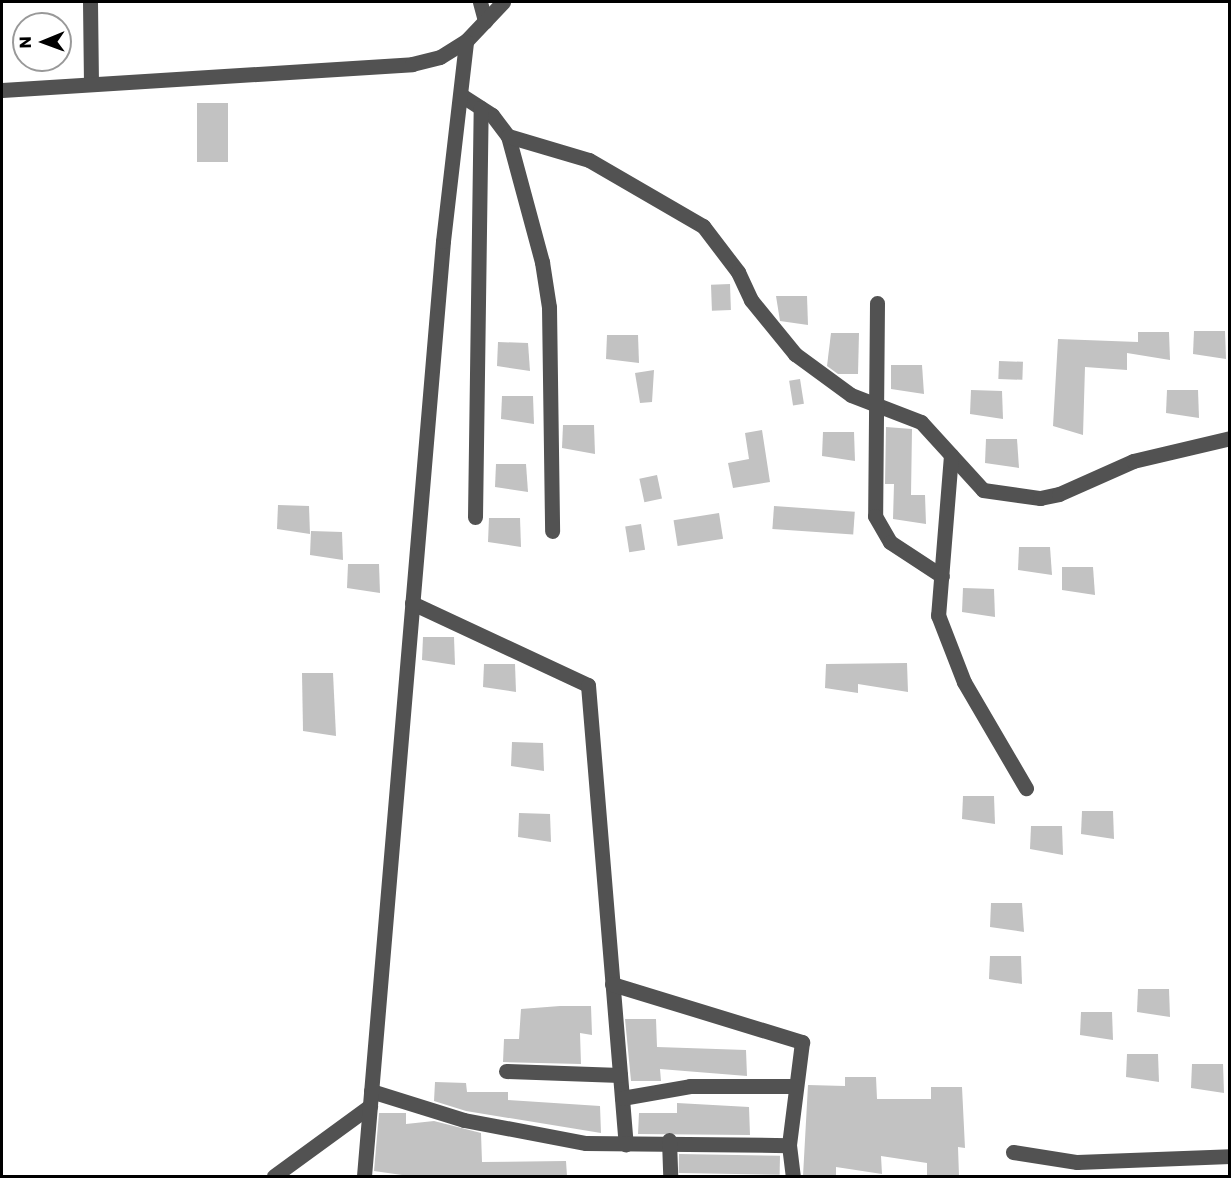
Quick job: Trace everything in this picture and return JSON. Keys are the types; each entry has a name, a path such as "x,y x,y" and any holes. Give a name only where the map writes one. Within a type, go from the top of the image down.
{"street":[{"path":"90,2 91,83"},
{"path":"480,2 485,21"},
{"path":"2,90 411,64 440,57 466,41 503,2"},
{"path":"365,1176 443,241 466,41"},
{"path":"461,95 481,108 508,136 532,217 549,307 552,531"},
{"path":"476,517 481,108"},
{"path":"508,136 589,160 703,226 738,272 751,300 795,354 851,395 921,422 983,490 1040,498 1133,461 1230,438"},
{"path":"877,303 875,516 890,542 942,576"},
{"path":"951,455 938,615 946,641 1026,789"},
{"path":"412,603 588,685 626,1144"},
{"path":"612,984 802,1042 789,1144 793,1176"},
{"path":"506,1071 620,1075"},
{"path":"622,1098 690,1086 796,1086"},
{"path":"371,1098 464,1120 575,1141 626,1144 669,1140 789,1144"},
{"path":"274,1176 371,1098"},
{"path":"669,1140 670,1176"},
{"path":"1013,1152 1077,1162 1230,1156"}],"building":[{"path":"197,103 228,103 228,162 197,162"},
{"path":"730,284 731,310 712,311 711,285"},
{"path":"776,296 807,296 808,325 780,321"},
{"path":"1194,331 1225,331 1226,359 1193,354"},
{"path":"1138,332 1169,332 1170,360 1127,353 1127,370 1085,367 1083,435 1053,426 1058,339 1138,342"},
{"path":"831,333 859,333 858,374 838,374 827,366"},
{"path":"607,335 638,335 639,363 606,359"},
{"path":"498,342 528,343 530,371 497,366"},
{"path":"999,361 1023,362 1022,380 998,379"},
{"path":"891,365 922,365 924,394 891,389"},
{"path":"654,370 652,402 640,403 635,373"},
{"path":"800,379 804,404 793,405 789,381"},
{"path":"971,390 1002,391 1003,419 970,414"},
{"path":"1167,390 1198,390 1199,418 1166,413"},
{"path":"502,396 533,396 534,424 501,419"},
{"path":"563,425 594,425 595,454 562,448"},
{"path":"886,427 912,429 911,495 925,495 926,524 893,519 894,484 885,484"},
{"path":"762,430 770,482 733,488 728,463 749,459 745,433"},
{"path":"823,432 854,432 855,461 822,456"},
{"path":"986,439 1017,439 1019,468 985,463"},
{"path":"496,464 526,464 528,492 495,487"},
{"path":"657,475 662,498 644,502 639,479"},
{"path":"278,505 309,506 310,534 277,529"},
{"path":"774,506 855,512 853,535 772,529"},
{"path":"719,513 723,539 678,546 674,520"},
{"path":"489,518 520,518 521,547 488,542"},
{"path":"641,524 645,550 629,552 625,527"},
{"path":"311,531 342,532 343,560 310,555"},
{"path":"1019,547 1050,547 1052,575 1018,570"},
{"path":"348,564 379,564 380,593 347,588"},
{"path":"1062,567 1093,567 1095,595 1062,590"},
{"path":"963,588 994,589 995,617 962,612"},
{"path":"423,637 454,637 455,665 422,660"},
{"path":"907,663 908,692 858,684 858,693 825,688 826,664"},
{"path":"484,664 515,664 516,692 483,687"},
{"path":"302,673 333,673 336,736 303,731"},
{"path":"512,742 543,743 544,771 511,766"},
{"path":"963,796 994,796 995,824 962,819"},
{"path":"1082,811 1113,811 1114,839 1081,834"},
{"path":"519,813 550,814 551,842 518,837"},
{"path":"1031,826 1062,826 1063,855 1030,849"},
{"path":"991,903 1022,903 1024,932 990,927"},
{"path":"990,956 1021,956 1022,984 989,979"},
{"path":"1138,989 1169,989 1170,1017 1137,1012"},
{"path":"591,1006 592,1035 580,1033 581,1064 503,1062 504,1039 519,1039 521,1009"},
{"path":"1081,1012 1112,1012 1113,1040 1080,1035"},
{"path":"625,1019 656,1019 657,1047 746,1050 747,1076 660,1069 661,1081 631,1081"},
{"path":"1127,1054 1158,1054 1159,1082 1126,1077"},
{"path":"1192,1064 1223,1064 1224,1093 1191,1088"},
{"path":"845,1077 876,1077 877,1099 931,1099 931,1087 962,1087 965,1148 958,1147 959,1176 927,1176 927,1163 881,1156 882,1174 836,1167 836,1176 803,1176 808,1085 845,1086"},
{"path":"435,1082 466,1083 467,1092 508,1092 508,1100 600,1106 601,1133 466,1111 434,1101"},
{"path":"677,1103 749,1107 750,1135 638,1134 639,1113 677,1113"},
{"path":"379,1113 406,1113 406,1124 434,1121 481,1133 482,1162 566,1161 567,1176 409,1176 374,1171"},
{"path":"679,1154 780,1156 780,1175 679,1173"}]}
